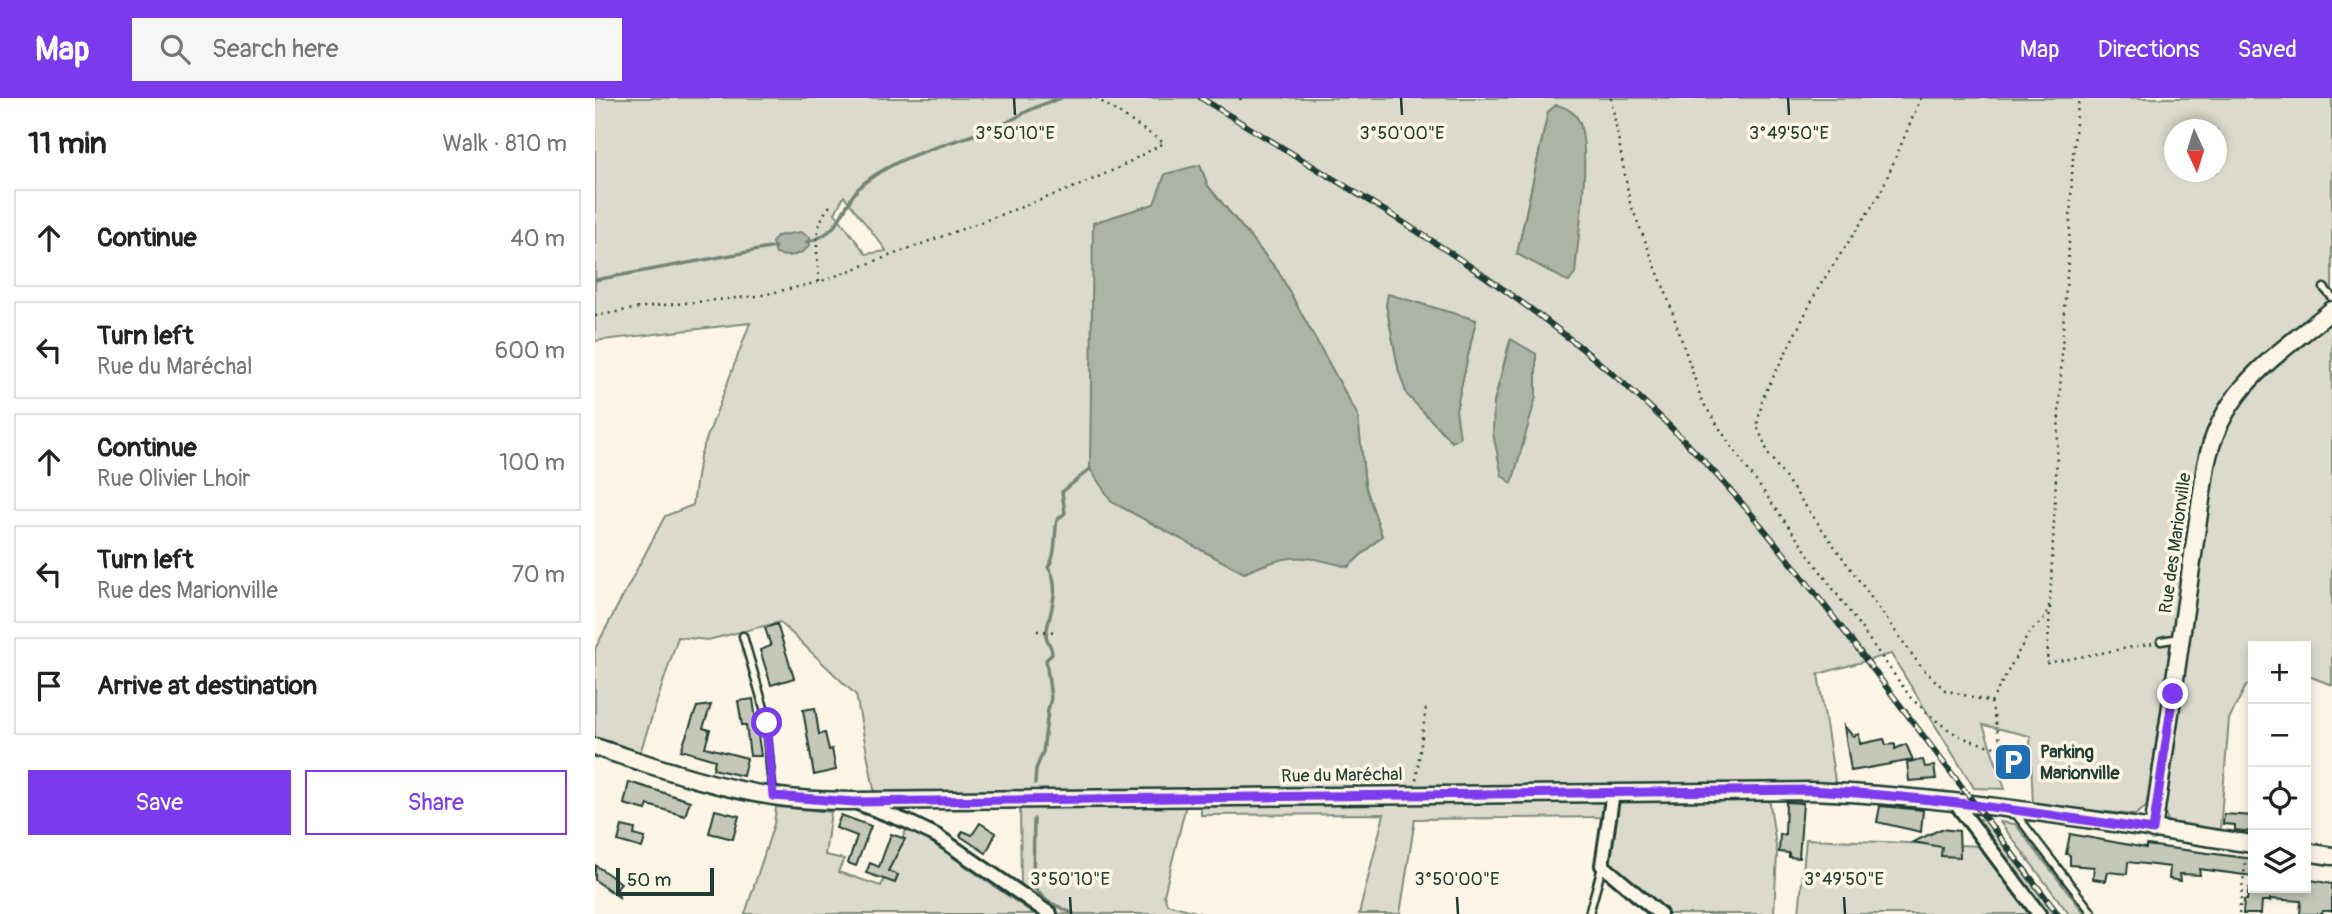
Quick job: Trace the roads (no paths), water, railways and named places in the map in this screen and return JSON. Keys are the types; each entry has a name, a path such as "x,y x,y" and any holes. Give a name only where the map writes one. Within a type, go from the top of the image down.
{"street":[{"name":"Rue des Marionville","path":"2153,830 2206,465 2222,417 2234,397 2256,373 2332,310"},
{"name":"Rue du Maréchal","path":"595,747 721,784 773,796 854,802 1809,790 1955,802 2248,844"},
{"path":"1613,792 1602,865 1660,914"},
{"path":"854,802 937,836 1049,914"},
{"path":"1955,802 2039,914"},
{"path":"2311,853 2332,856"}],"lane":[{"path":"2324,288 2332,297"},
{"path":"743,636 764,708 773,796"},
{"path":"2161,641 2181,638"},
{"path":"2012,810 2093,914"},
{"path":"1589,914 1602,865"}],"waterway":[{"path":"807,242 829,231 856,191 879,173 911,156 997,127 1061,98"},
{"path":"595,280 775,247"},
{"path":"1035,783 1036,769 1043,752 1051,698 1046,660 1052,654 1046,635 1054,583 1048,567 1054,551 1057,520 1065,513 1062,492 1090,469"},
{"path":"1034,819 1033,887 1047,901 1074,914"}],"railway":[{"path":"1201,98 1373,203 1485,276 1591,356 1674,430 1734,494 1789,560 2058,914"}],"place":[{"name":"Parking Marionville","path":"2013,762"}]}
